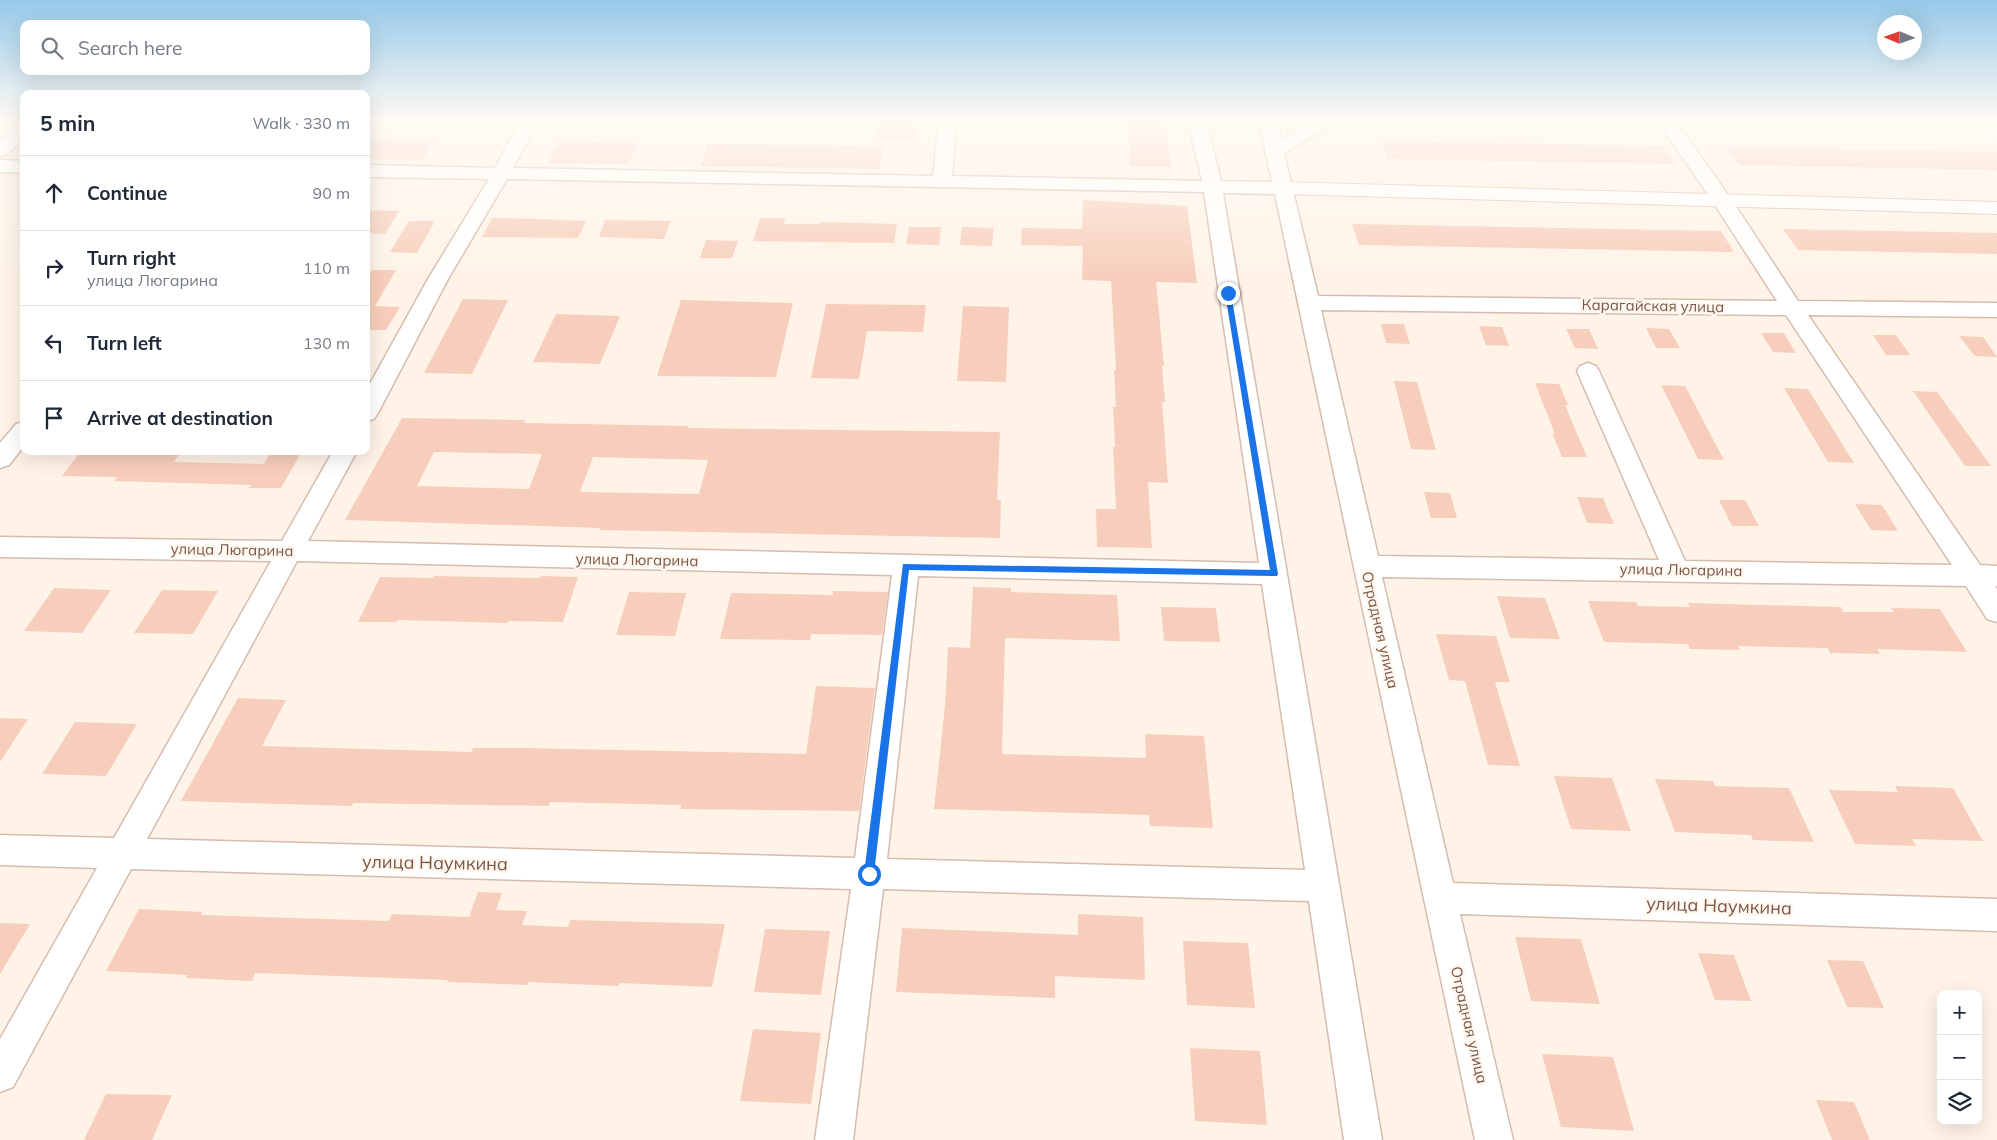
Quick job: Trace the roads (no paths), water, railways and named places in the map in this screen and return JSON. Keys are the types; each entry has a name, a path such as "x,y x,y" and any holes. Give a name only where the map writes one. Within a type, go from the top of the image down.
{"street":[{"path":"448,173 1283,188 1724,202 1997,208"},
{"path":"942,182 943,173"},
{"path":"1210,173 1363,1140"},
{"name":"Отрадная улица","path":"1280,173 1494,1140"},
{"path":"1704,173 1792,308 1985,576 1997,611"},
{"path":"370,406 438,279 502,174"},
{"name":"Карагайская улица","path":"1309,303 1997,310"},
{"path":"1588,372 1676,570"},
{"path":"0,458 20,435"},
{"path":"0,1074 343,455"},
{"name":"улица Люгарина","path":"0,547 290,551 1274,574"},
{"path":"834,1140 869,874 906,566"},
{"name":"улица Люгарина","path":"1366,566 1985,576"},
{"name":"улица Наумкина","path":"0,850 121,855 1324,886"},
{"name":"улица Наумкина","path":"1440,898 1997,915"}]}
